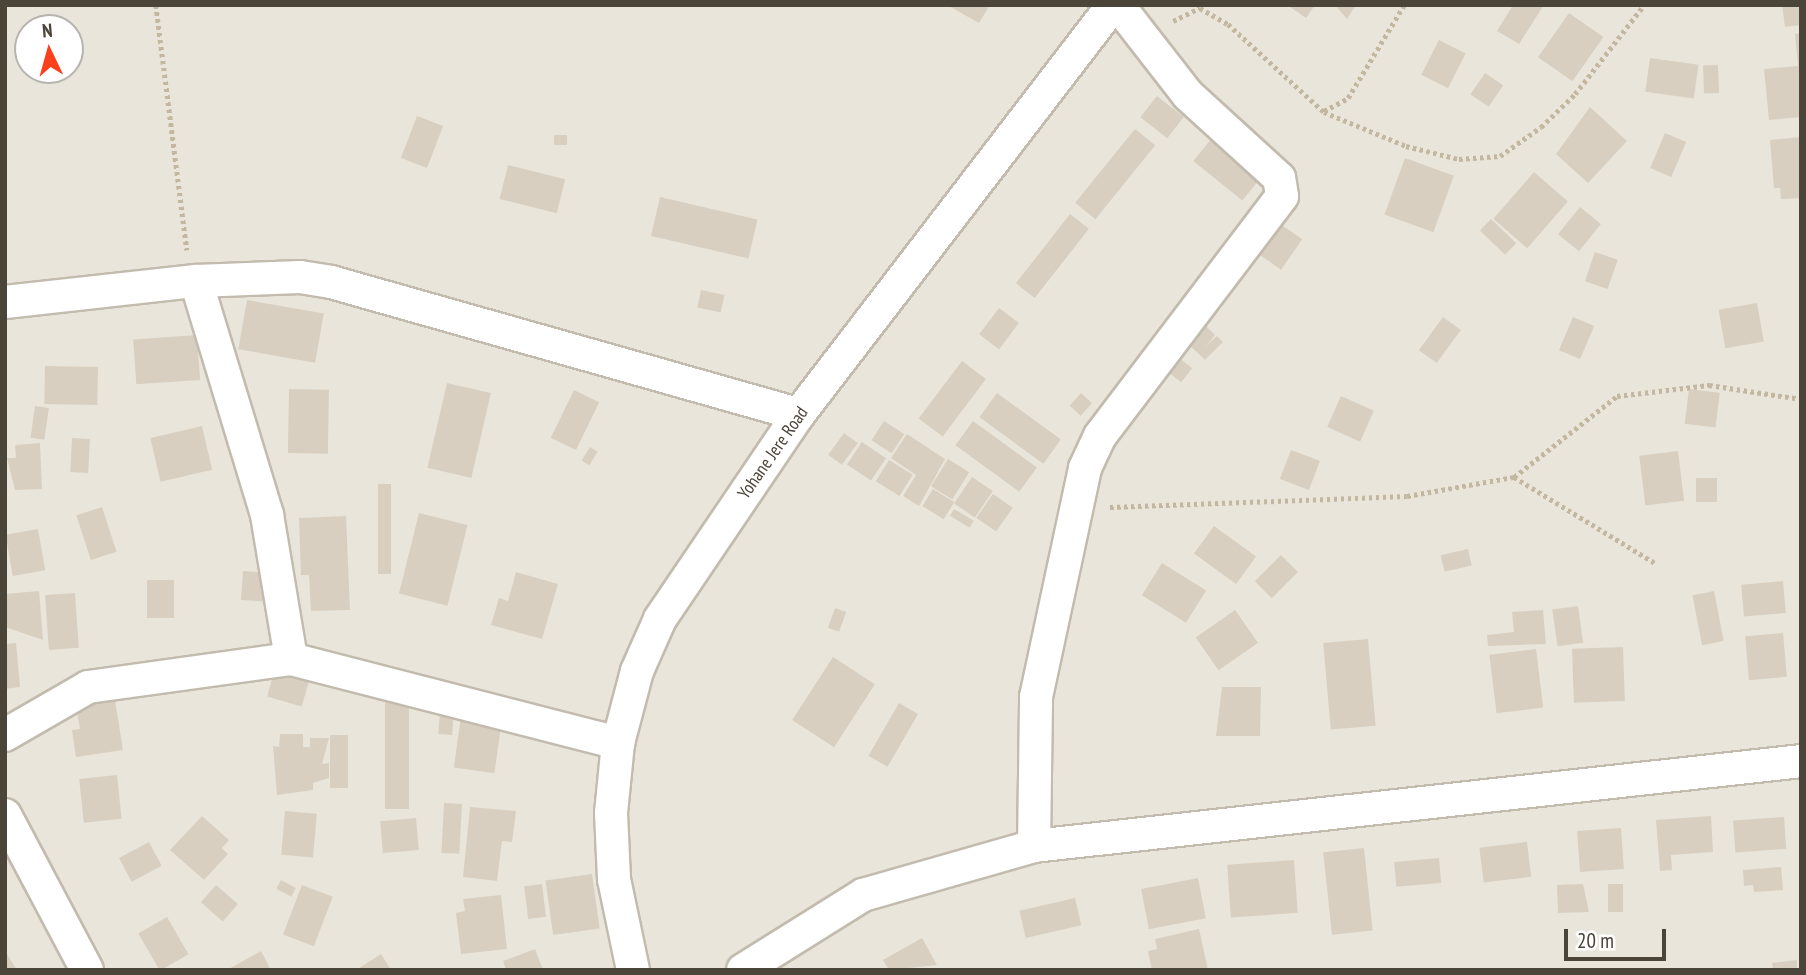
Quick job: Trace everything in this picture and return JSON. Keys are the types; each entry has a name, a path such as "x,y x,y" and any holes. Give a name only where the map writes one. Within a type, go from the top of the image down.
{"street":[{"path":"1034,846 1036,697 1077,507 1100,436 1282,196 1279,178 1164,70 1115,5"},
{"name":"Yohane Jere Road","path":"632,970 614,879 611,813 618,743 637,671 660,619 799,414 1115,5"},
{"path":"5,302 196,281 299,278 331,282 799,414"},
{"path":"196,281 267,515 291,659"},
{"path":"5,735 88,688 291,659 618,743"},
{"path":"743,970 863,895 1034,846 1801,761"},
{"path":"5,815 87,970"}],"path":[{"path":"156,5 178,153 181,230 196,281"},
{"path":"1324,112 1348,98 1404,5"},
{"path":"1164,70 1174,17 1200,8 1228,24 1324,112 1406,146 1460,159 1500,156 1575,94 1644,5"},
{"path":"1077,507 1407,496 1514,477 1617,396 1709,385 1801,399"},
{"path":"1514,477 1655,563"}],"shaded area":[{"path":"5,5 1801,5 1801,970 5,970"}],"building":[{"path":"947,5 990,5 979,23"},
{"path":"1287,5 1315,5 1306,18"},
{"path":"1335,5 1356,5 1347,19"},
{"path":"1513,5 1544,5 1519,44 1497,31"},
{"path":"1782,5 1801,5 1801,25 1785,27"},
{"path":"1569,13 1603,37 1572,81 1538,57"},
{"path":"1801,33 1801,117 1769,120 1764,69 1798,66 1795,34"},
{"path":"1439,40 1466,54 1448,88 1421,75"},
{"path":"1650,58 1699,65 1694,98 1645,92"},
{"path":"1718,65 1719,93 1704,94 1703,66"},
{"path":"1485,73 1503,85 1489,107 1470,95"},
{"path":"1157,96 1184,117 1167,138 1140,117"},
{"path":"1590,107 1627,141 1588,183 1556,154"},
{"path":"417,116 443,126 427,168 401,158"},
{"path":"1135,129 1155,145 1095,219 1075,203"},
{"path":"1216,133 1265,173 1242,201 1193,161"},
{"path":"1665,133 1686,142 1671,177 1650,168"},
{"path":"554,135 567,135 567,145 554,145"},
{"path":"1801,137 1801,198 1781,199 1780,188 1774,188 1770,140"},
{"path":"1405,158 1454,176 1433,232 1384,214"},
{"path":"508,165 565,179 557,213 500,199"},
{"path":"1534,172 1568,202 1527,248 1493,219"},
{"path":"660,197 757,219 748,258 651,236"},
{"path":"1580,207 1601,224 1579,251 1558,234"},
{"path":"1070,214 1089,229 1035,298 1016,283"},
{"path":"1491,219 1516,243 1505,255 1480,231"},
{"path":"1276,221 1302,239 1281,270 1255,251"},
{"path":"1595,252 1618,260 1608,289 1585,281"},
{"path":"701,290 724,295 721,313 697,308"},
{"path":"247,300 324,314 315,363 238,349"},
{"path":"1757,303 1764,341 1725,348 1719,310"},
{"path":"999,308 1019,323 999,349 979,334"},
{"path":"1443,317 1461,330 1437,363 1419,350"},
{"path":"1573,317 1594,326 1580,359 1559,350"},
{"path":"1203,323 1215,335 1206,346 1217,336 1223,342 1205,360 1185,341"},
{"path":"197,335 200,380 136,384 133,339"},
{"path":"1174,354 1192,368 1181,382 1163,368"},
{"path":"962,361 986,379 943,437 919,419"},
{"path":"45,366 98,367 97,405 44,404"},
{"path":"447,383 491,393 471,478 427,468"},
{"path":"289,389 329,390 328,454 288,453"},
{"path":"1689,389 1720,393 1716,428 1685,424"},
{"path":"574,390 599,402 576,450 551,438"},
{"path":"997,393 1061,439 1043,464 979,417"},
{"path":"1081,393 1092,403 1081,416 1070,406"},
{"path":"1341,396 1374,411 1360,442 1327,427"},
{"path":"35,406 49,408 44,440 31,438"},
{"path":"884,421 904,434 892,453 871,440"},
{"path":"973,421 1037,467 1019,492 955,445"},
{"path":"202,426 212,470 160,482 150,438"},
{"path":"844,433 858,443 842,465 828,455"},
{"path":"907,434 945,459 919,506 903,496 916,475 891,458"},
{"path":"72,438 90,439 88,473 70,472"},
{"path":"862,442 886,458 871,481 847,464"},
{"path":"40,443 42,489 15,490 7,458 16,458 15,445"},
{"path":"590,447 598,452 589,465 582,461"},
{"path":"1291,450 1320,461 1309,490 1280,479"},
{"path":"1678,451 1684,501 1645,505 1639,456"},
{"path":"948,459 969,472 952,499 931,486"},
{"path":"889,460 913,475 899,496 876,481"},
{"path":"972,477 993,491 975,518 954,504"},
{"path":"1696,478 1717,478 1717,502 1696,502"},
{"path":"378,484 391,484 391,574 378,574"},
{"path":"933,489 954,502 944,519 922,506"},
{"path":"993,494 1013,508 996,532 976,518"},
{"path":"102,507 117,552 91,560 76,515"},
{"path":"954,509 974,521 970,528 950,516"},
{"path":"419,513 468,525 447,606 399,594"},
{"path":"346,516 350,610 311,611 309,575 301,575 299,518"},
{"path":"1214,526 1256,557 1236,584 1194,554"},
{"path":"38,529 45,570 13,576 6,535"},
{"path":"1468,549 1472,566 1445,572 1441,555"},
{"path":"1281,555 1298,572 1272,598 1255,581"},
{"path":"1162,563 1206,591 1186,623 1142,595"},
{"path":"243,571 272,573 270,602 241,600"},
{"path":"516,572 558,584 542,639 491,625 499,598 508,601"},
{"path":"147,580 174,580 174,618 147,618"},
{"path":"1783,581 1786,613 1744,617 1741,585"},
{"path":"39,591 43,640 5,627 5,594"},
{"path":"1714,591 1724,641 1702,645 1692,595"},
{"path":"75,593 79,648 49,650 45,595"},
{"path":"1578,606 1583,643 1557,646 1552,610"},
{"path":"835,608 846,612 839,632 828,628"},
{"path":"1235,610 1258,643 1219,670 1196,638"},
{"path":"1543,610 1546,644 1488,646 1487,635 1514,632 1512,612"},
{"path":"1783,633 1787,677 1749,680 1745,636"},
{"path":"1368,639 1376,726 1331,730 1323,643"},
{"path":"16,643 20,687 5,689 5,644"},
{"path":"1623,647 1625,701 1574,703 1572,649"},
{"path":"1536,649 1543,708 1497,713 1489,655"},
{"path":"833,657 875,684 834,747 792,720"},
{"path":"277,662 312,672 302,707 267,697"},
{"path":"1222,687 1261,687 1260,736 1216,736"},
{"path":"113,688 123,750 76,757 72,730 80,729 74,694"},
{"path":"385,690 409,690 409,809 385,809"},
{"path":"899,703 918,714 888,767 868,756"},
{"path":"440,709 454,710 452,735 438,734"},
{"path":"462,709 503,715 494,773 454,767"},
{"path":"280,734 303,734 303,747 310,747 310,738 329,738 322,764 329,763 329,778 313,783 313,790 277,795 273,746 279,747"},
{"path":"330,735 348,735 348,788 330,788"},
{"path":"117,775 122,819 84,823 79,779"},
{"path":"444,803 462,804 459,854 441,853"},
{"path":"470,807 516,811 512,842 502,841 497,881 463,877"},
{"path":"285,811 317,814 313,858 281,855"},
{"path":"202,816 229,840 222,848 228,854 204,880 170,850"},
{"path":"1711,816 1713,852 1671,855 1672,870 1660,871 1656,820"},
{"path":"1784,817 1786,849 1735,852 1733,821"},
{"path":"416,818 419,850 383,853 380,821"},
{"path":"1621,828 1624,869 1580,872 1577,831"},
{"path":"149,842 162,866 132,882 119,858"},
{"path":"1527,842 1531,877 1484,883 1479,848"},
{"path":"1364,848 1373,931 1332,935 1323,852"},
{"path":"1439,858 1441,883 1396,887 1394,862"},
{"path":"1294,860 1298,913 1231,918 1227,865"},
{"path":"1781,867 1783,890 1754,892 1753,885 1744,886 1743,870"},
{"path":"592,874 600,928 553,935 545,881"},
{"path":"1198,878 1206,918 1149,929 1141,889"},
{"path":"281,880 296,888 291,897 276,889"},
{"path":"542,884 546,917 528,919 524,886"},
{"path":"1583,884 1589,912 1558,913 1557,885"},
{"path":"1608,884 1623,884 1623,912 1608,912"},
{"path":"216,885 238,904 223,921 201,902"},
{"path":"302,885 333,897 314,946 283,934"},
{"path":"501,895 507,949 461,954 456,913 465,911 463,899"},
{"path":"1075,898 1081,925 1026,938 1019,911"},
{"path":"167,917 188,954 159,970 138,934"},
{"path":"1199,929 1208,970 1152,970 1148,951 1157,949 1155,939"},
{"path":"922,938 937,965 889,970 883,960"},
{"path":"535,949 543,970 506,970 503,961"},
{"path":"5,951 17,970 5,970"},
{"path":"261,951 271,970 227,970"},
{"path":"381,954 391,970 356,970"},
{"path":"1797,960 1797,970 1773,970 1772,963"}]}
